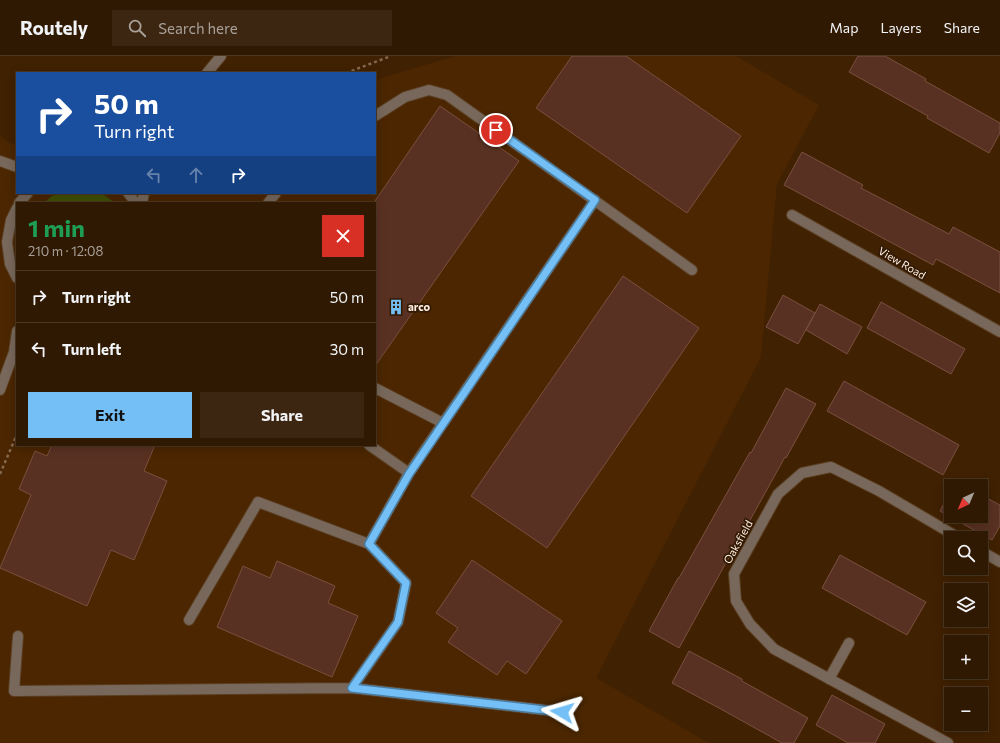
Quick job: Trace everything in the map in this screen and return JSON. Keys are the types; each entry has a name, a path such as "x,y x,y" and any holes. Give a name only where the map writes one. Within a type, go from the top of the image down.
{"street":[{"path":"208,72 221,56"},
{"path":"376,115 405,97 429,90 447,95 692,270"},
{"path":"0,160 16,167"},
{"path":"20,202 27,194"},
{"path":"129,194 135,202"},
{"path":"269,202 275,194"},
{"path":"369,544 409,474 595,200"},
{"path":"10,264 7,242 11,220 16,210"},
{"name":"View Road","path":"792,215 1000,332"},
{"path":"0,242 16,276"},
{"path":"0,390 14,352 16,338"},
{"path":"9,366 16,359"},
{"path":"376,389 443,423"},
{"path":"370,446 409,474"},
{"name":"Oaksfield","path":"947,531 880,491 831,467 802,473 778,494 734,574 736,601 750,624 774,649 948,743"},
{"path":"189,620 258,502 369,544 406,583 398,622 352,688"},
{"path":"988,555 1000,562"},
{"path":"18,636 14,692 352,688 562,712"},
{"path":"829,679 849,643"}],"path":[{"path":"349,72 391,56"},
{"path":"0,474 16,436"}],"shaded area":[{"path":"455,56 736,56 819,105 777,184 761,357 596,678 709,743 0,743 0,136 11,144 16,143 16,194 376,194 376,80"}],"green space":[{"path":"57,194 101,194 114,202 45,202 52,196"}],"building":[{"path":"572,56 626,56 741,136 687,213 536,108"},
{"path":"858,56 885,56 926,79 925,81 1000,123 1000,133 989,153 927,118 928,116 849,72"},
{"path":"440,106 519,161 376,365 376,202 375,201"},
{"path":"802,152 863,185 861,188 949,234 953,227 1000,252 1000,293 936,259 933,265 784,185"},
{"path":"623,276 699,328 547,548 471,496"},
{"path":"783,295 815,313 798,344 766,327"},
{"path":"881,302 965,349 951,374 867,328"},
{"path":"820,304 862,327 847,354 806,330"},
{"path":"844,381 959,445 943,475 827,411"},
{"path":"786,388 816,404 679,648 649,631 750,452 751,453"},
{"path":"52,446 155,446 144,471 167,481 134,560 111,550 87,606 0,568 31,495 19,489 35,451 47,456"},
{"path":"988,499 1000,505 1000,526 992,540 988,538 988,531 976,531 962,523 988,523"},
{"path":"944,503 944,513 940,511"},
{"path":"840,555 926,602 907,635 822,588"},
{"path":"472,560 562,621 526,674 507,661 497,675 448,642 458,628 436,613"},
{"path":"277,561 335,586 328,603 358,616 332,677 217,627 243,566 270,578"},
{"path":"689,651 742,679 742,681 808,718 794,743 782,743 672,683"},
{"path":"832,695 885,724 875,743 848,743 816,725"}],"place":[{"name":"arco","path":"396,307"}],"route":[{"path":"496,130 595,200 409,474 369,544 406,583 398,622 352,688 562,712"}]}
